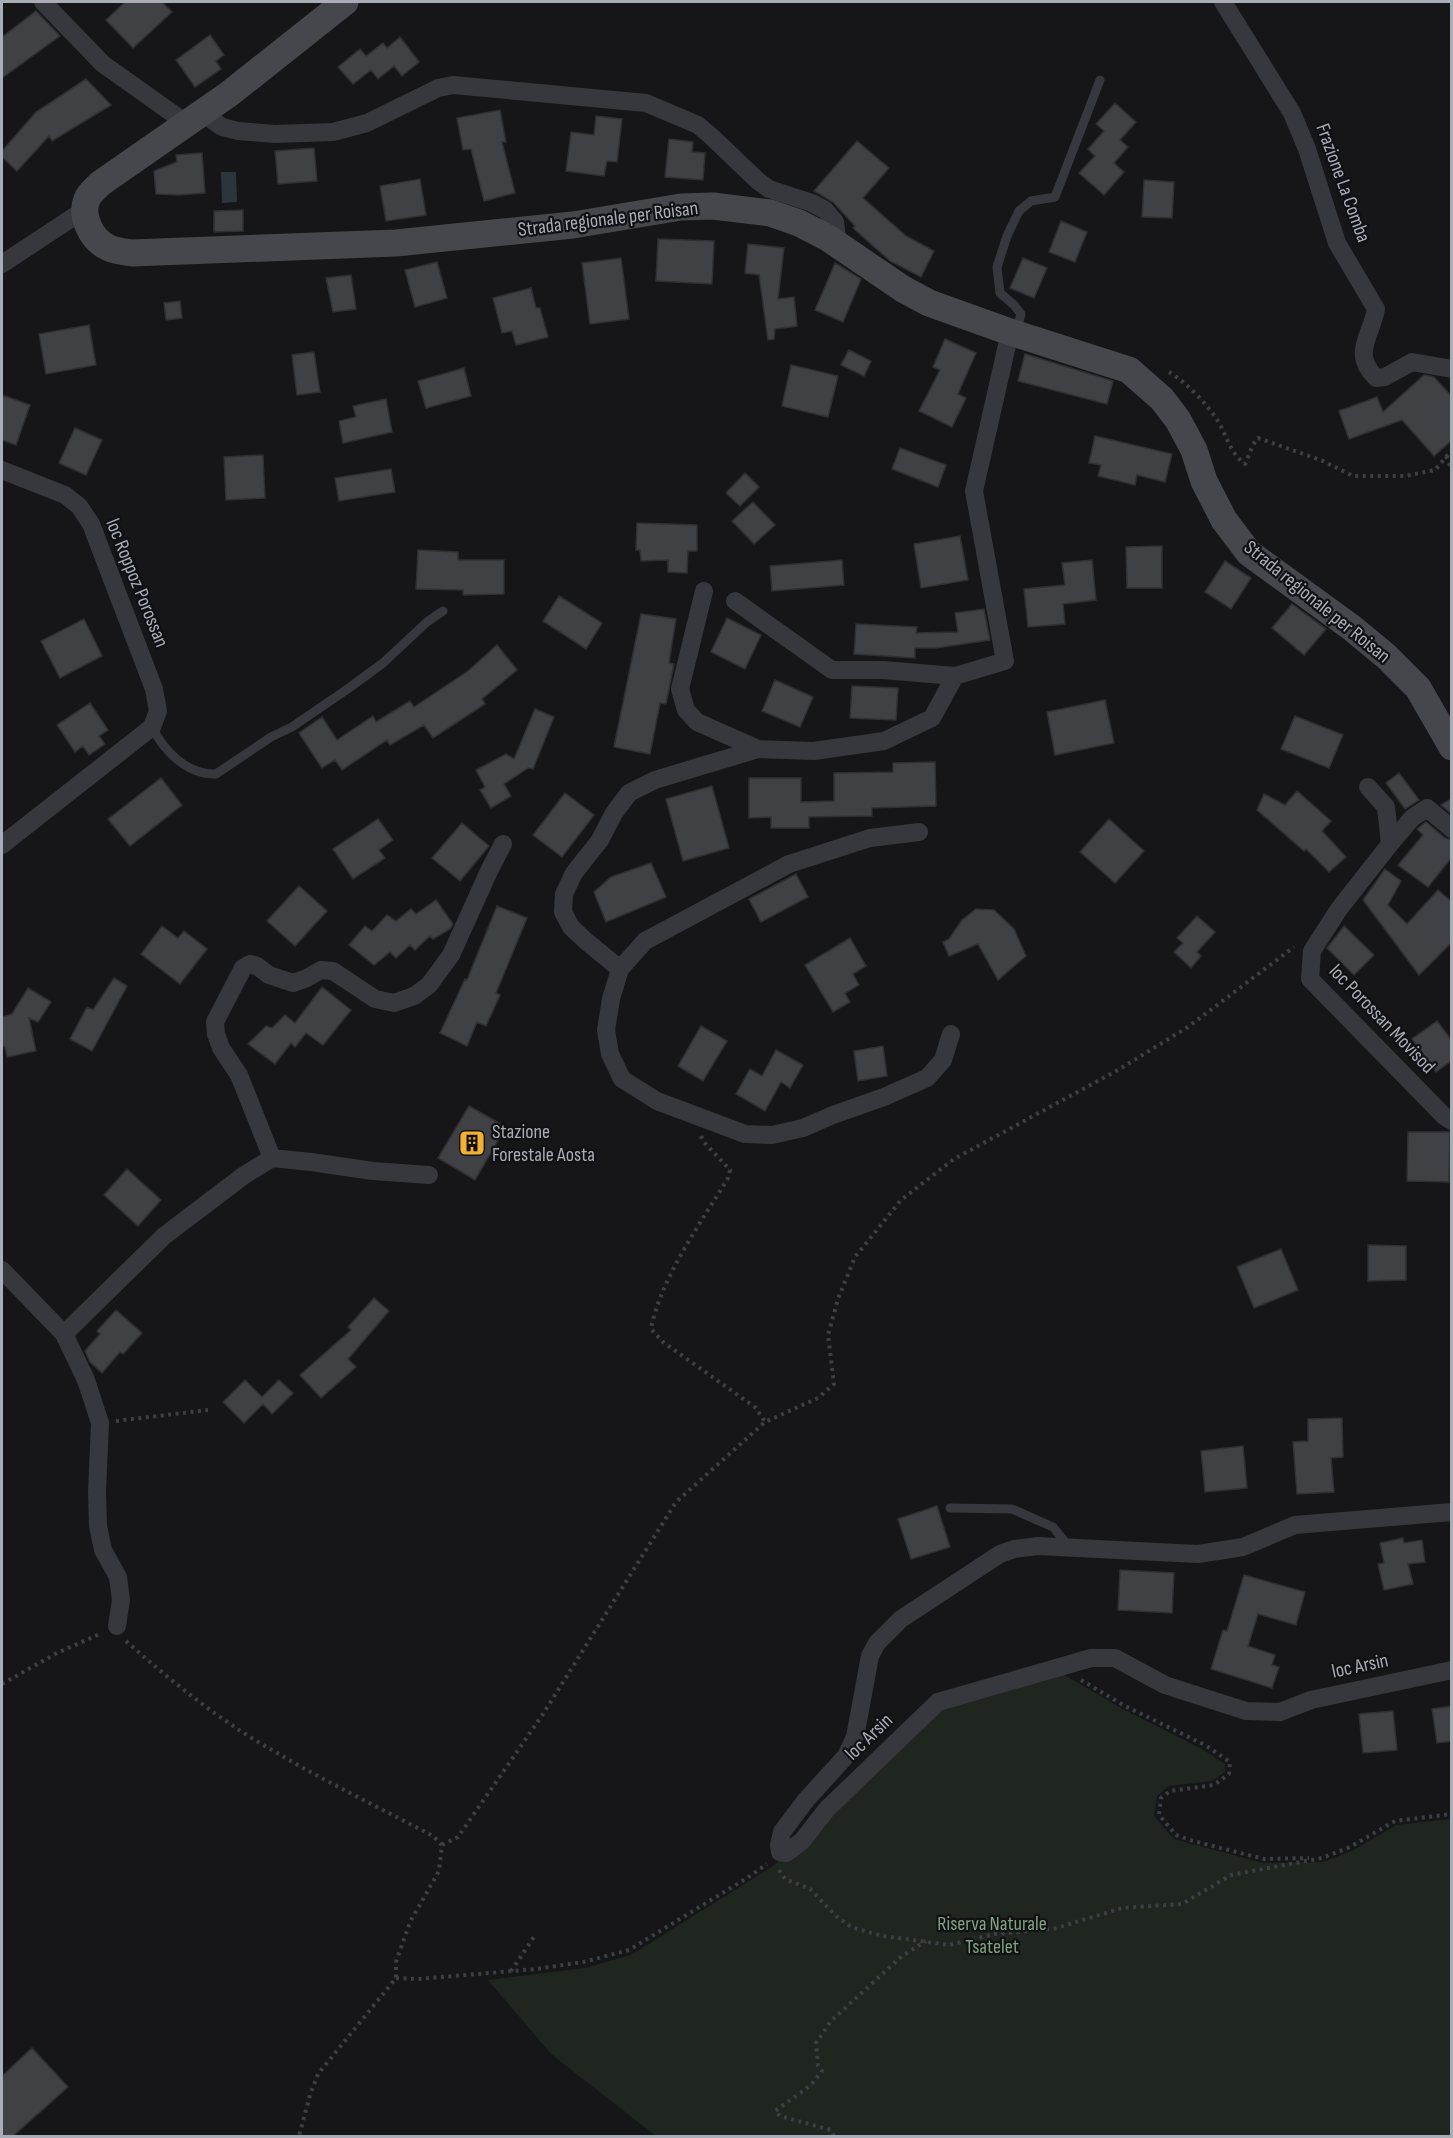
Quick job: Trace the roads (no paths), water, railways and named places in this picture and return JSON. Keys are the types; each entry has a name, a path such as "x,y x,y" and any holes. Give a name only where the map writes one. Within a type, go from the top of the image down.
{"main road":[{"path":"84,210 88,197 101,183 229,94 345,2"},
{"name":"Strada regionale per Roisan","path":"84,210 87,225 94,236 108,248 132,253 396,243 573,225 681,207 713,206 770,213 799,223 929,303 1129,370 1162,399 1178,420 1194,450 1204,481 1224,520 1249,553 1388,657 1418,688 1452,747"}],"street":[{"path":"43,2 103,64 194,117 238,131 333,132 367,123 438,88 453,85 646,103 698,125 769,189 812,203 825,210 835,222 838,245"},
{"name":"Frazione La Comba","path":"1223,2 1292,113 1307,149 1337,243 1376,309 1362,351 1367,369 1376,378 1385,377 1412,362 1452,369"},
{"path":"2,264 84,210"},
{"path":"735,601 832,670 883,670 955,676 1005,661 974,490 1010,332"},
{"name":"loc Roppoz Porossan","path":"2,470 65,495 79,506 91,524 154,689 158,711 152,727"},
{"path":"704,591 680,689 686,710 697,722 758,749"},
{"path":"620,969 571,927 563,912 564,894 574,873 600,840 614,813 629,792 655,780 758,749 814,751 884,741 932,718 955,676"},
{"path":"2,845 152,727"},
{"path":"1368,787 1386,807 1390,844"},
{"name":"loc Porossan Movisod","path":"1452,828 1427,808 1412,818 1339,909 1324,932 1312,951 1310,979 1445,1118 1452,1121"},
{"path":"919,832 870,838 789,864 645,941 620,969 611,999 606,1030 610,1054 622,1079 657,1101 699,1118 745,1134 772,1135 803,1128 884,1097 927,1077 944,1060 951,1034"},
{"path":"272,1158 239,1075 221,1048 216,1035 215,1022 243,968 250,964 269,975 293,982 307,978 321,970 333,971 375,999 394,1003 414,996 429,985 451,955 503,844"},
{"path":"64,1334 164,1236 243,1176 272,1158 373,1171 429,1175"},
{"path":"2,1270 64,1334 86,1380 100,1423 98,1526 103,1550 118,1578 121,1600 117,1626"},
{"name":"loc Arsin","path":"1452,1512 1295,1525 1243,1547 1198,1554 1038,1546 1014,1549 1000,1554 901,1619 877,1643 870,1656 855,1737 846,1756 806,1800 782,1832 780,1852 786,1853 802,1841 827,1809 938,1702 1091,1658 1115,1658 1165,1685 1246,1711 1280,1712 1311,1700 1452,1670"}],"lane":[{"path":"1010,332 1018,325 1021,314 1000,293 997,267 1007,236 1019,212 1032,201 1054,197 1100,80"},
{"path":"152,727 160,742 182,764 207,775 216,774 349,688 391,656 443,610"},
{"path":"950,1508 1012,1509 1053,1527 1072,1549"}],"place":[{"name":"Stazione Forestale Aosta","path":"472,1143"}],"park label":[{"name":"Riserva Naturale Tsatelet","path":"992,1936"}]}
